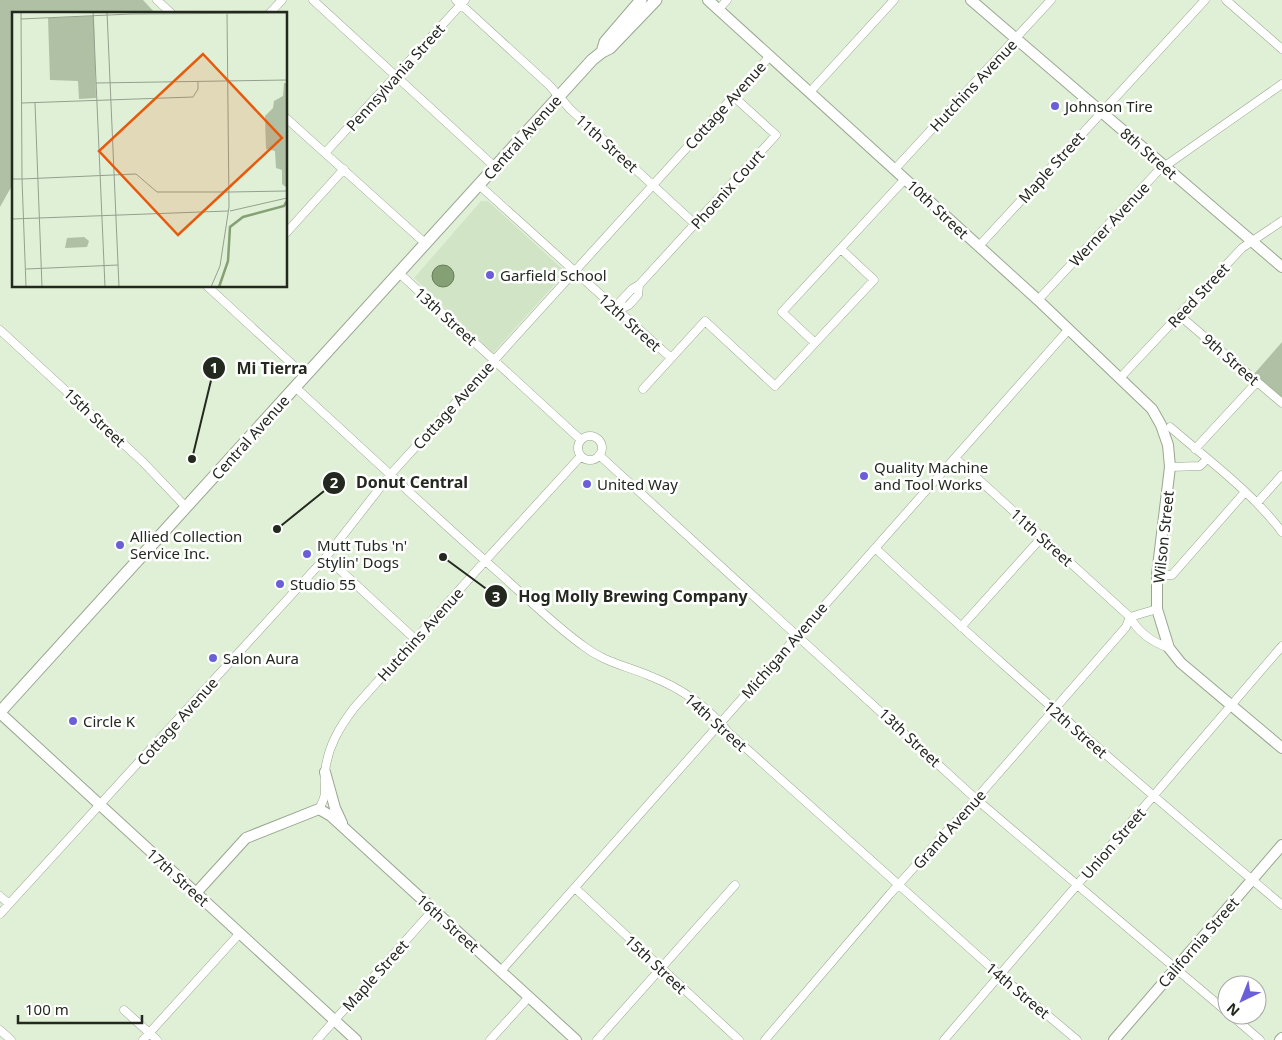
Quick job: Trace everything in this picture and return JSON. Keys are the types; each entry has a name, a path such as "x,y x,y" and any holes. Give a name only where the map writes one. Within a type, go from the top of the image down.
{"main road":[{"name":"Central Avenue","path":"602,52 605,42 641,0"},
{"name":"Central Avenue","path":"0,712 559,96 602,52 610,48 656,0"}],"street":[{"path":"157,0 170,12"},
{"path":"271,12 282,0"},
{"path":"313,0 495,167"},
{"name":"10th Street","path":"708,0 1038,300 1152,409 1166,426 1257,503 1282,532"},
{"path":"718,10 727,0"},
{"path":"810,92 894,0"},
{"name":"8th Street","path":"971,0 1282,267"},
{"name":"Hutchins Avenue","path":"895,169 1051,0"},
{"name":"Maple Street","path":"979,246 1206,0"},
{"path":"1226,0 1282,49"},
{"name":"Pennsylvania Street","path":"325,153 396,76 461,1"},
{"name":"11th Street","path":"461,1 549,84 570,109 695,224"},
{"name":"Cottage Avenue","path":"0,914 326,557 390,475 770,56"},
{"name":"Werner Avenue","path":"1038,300 1157,172 1282,84"},
{"name":"Phoenix Court","path":"616,310 629,305 638,295 639,285 776,135 733,96"},
{"path":"288,120 426,244"},
{"path":"288,231 344,169"},
{"path":"815,343 782,312 905,179"},
{"name":"12th Street","path":"479,185 671,358"},
{"name":"Reed Street","path":"1120,378 1242,248 1282,221"},
{"path":"643,389 705,321 775,386 874,280 840,249"},
{"name":"13th Street","path":"399,273 581,440"},
{"path":"209,288 305,376"},
{"name":"9th Street","path":"1179,315 1282,403"},
{"name":"Michigan Avenue","path":"501,972 1069,329"},
{"name":"15th Street","path":"0,330 143,462 186,507"},
{"path":"1195,449 1257,382"},
{"name":"14th Street","path":"295,388 485,561 592,653 610,662 670,684 689,696 720,722 728,733 898,886 1077,1040"},
{"name":"Wilson Street","path":"1166,426 1170,467 1157,575 1157,610 1169,648"},
{"path":"590,436 597,439 601,448 599,456 592,460 584,459 578,449 581,440 590,436"},
{"name":"Hutchins Avenue","path":"318,809 326,797 325,772 330,747 339,727 415,639 581,456"},
{"name":"13th Street","path":"599,456 976,799 1217,1003"},
{"name":"11th Street","path":"955,458 1130,617 1135,626 1155,643 1169,648 1181,663 1282,748"},
{"path":"1170,467 1200,466 1207,459"},
{"path":"1257,503 1282,475"},
{"path":"1157,575 1172,575 1245,492"},
{"path":"961,627 1042,537"},
{"name":"12th Street","path":"875,548 1054,710 1282,905"},
{"path":"326,557 415,639"},
{"path":"1130,617 1157,610"},
{"name":"Grand Avenue","path":"766,1040 898,886 1126,627 1130,617"},
{"name":"Union Street","path":"944,1040 1282,646"},
{"name":"17th Street","path":"0,712 356,1040"},
{"path":"325,772 335,808 345,829"},
{"path":"196,893 246,838 318,809"},
{"name":"16th Street","path":"318,809 331,816 576,1040"},
{"name":"California Street","path":"1114,1040 1282,844"},
{"path":"597,1040 734,885"},
{"name":"15th Street","path":"575,888 738,1040"},
{"path":"0,896 9,904"},
{"name":"Maple Street","path":"317,1040 433,910"},
{"path":"143,1040 240,933"},
{"path":"490,1040 528,997"},
{"path":"124,1010 157,1040"},
{"path":"1243,1025 1260,1040"},
{"path":"0,1030 11,1040"}],"shaded area":[{"path":"0,0 143,0 154,12 12,12 12,186 0,207"},
{"name":"Garfield School","path":"481,201 488,201 566,272 493,353 414,278"},
{"path":"439,265 447,265 454,272 454,280 447,287 439,287 432,280 432,272"},
{"path":"1282,342 1282,398 1254,374"}],"place":[{"name":"Johnson Tire","path":"1055,106"},
{"name":"Garfield School","path":"490,275"},
{"name":"Mi Tierra","path":"192,459"},
{"name":"Quality Machine and Tool Works","path":"864,476"},
{"name":"United Way","path":"587,484"},
{"name":"Donut Central","path":"277,529"},
{"name":"Allied Collection Service Inc.","path":"120,545"},
{"name":"Mutt Tubs 'n' Stylin' Dogs","path":"307,554"},
{"name":"Hog Molly Brewing Company","path":"443,557"},
{"name":"Studio 55","path":"280,584"},
{"name":"Salon Aura","path":"213,658"},
{"name":"Circle K","path":"73,721"}]}
